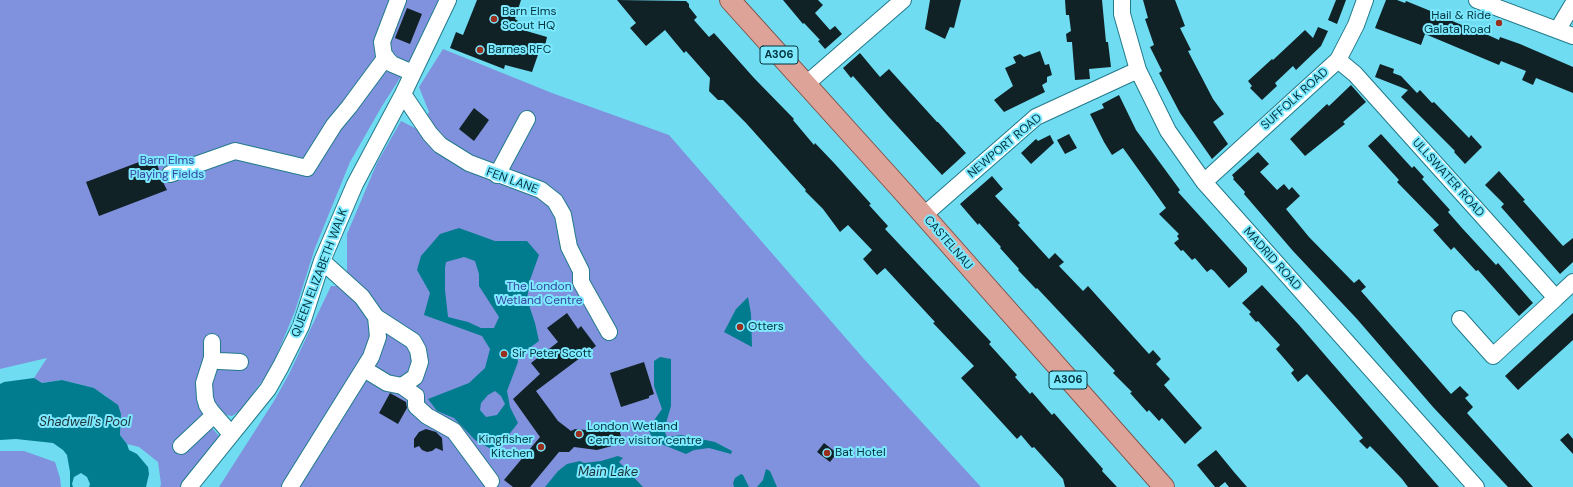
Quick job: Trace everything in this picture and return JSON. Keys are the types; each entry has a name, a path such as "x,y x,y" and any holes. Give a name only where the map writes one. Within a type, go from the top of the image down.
{"main road":[{"name":"CASTELNAU","path":"730,0 805,85 924,215 1164,487"}],"street":[{"path":"398,0 382,42 384,56 392,64 414,73"},
{"name":"QUEEN ELIZABETH WALK","path":"189,487 230,434 268,389 281,366 301,326 322,261 355,184 414,73 448,0"},
{"path":"805,85 903,0"},
{"name":"MADRID ROAD","path":"1122,0 1122,14 1138,70 1168,131 1204,182 1476,487"},
{"name":"SUFFOLK ROAD","path":"1204,182 1338,60 1356,25 1365,0"},
{"path":"1477,0 1558,29 1573,36"},
{"path":"1558,29 1573,4"},
{"path":"170,174 235,151 307,168 334,124 386,57"},
{"name":"ULLSWATER ROAD","path":"1338,60 1356,74 1556,298"},
{"name":"NEWPORT ROAD","path":"924,215 1036,117 1138,70"},
{"name":"FEN LANE","path":"403,94 430,134 440,145 468,163 541,190 555,201 563,215 570,247 581,271 581,282 609,332"},
{"path":"497,175 527,119"},
{"path":"322,261 362,298 376,317 413,341 418,350 420,362 415,377 402,386"},
{"path":"1460,319 1493,356 1573,282"},
{"path":"290,487 371,357 378,337 376,317"},
{"path":"212,342 212,358 204,383 207,404 230,434"},
{"path":"212,358 219,361 240,362"},
{"path":"364,369 387,383 402,386 416,396 416,406 427,416 454,431 491,481"},
{"path":"181,446 214,415"}],"green space":[{"name":"Barn Elms Playing Fields","path":"0,0 439,0 411,61 382,106 350,162 315,248 295,311 271,369 240,411 232,416 226,415 218,406 211,411 211,427 219,436 181,487 160,487 161,484 158,462 139,447 127,444 120,435 121,414 106,396 93,388 62,380 42,383 34,378 47,358 0,369"},
{"name":"The London Wetland Centre","path":"443,49 552,93 669,135 864,359 981,487 219,487 274,401 289,374 331,286 339,286 347,273 347,234 377,163 401,121 417,129 429,112 419,87"},
{"path":"0,451 24,451 55,462 61,487 0,487"}],"water":[{"path":"459,228 495,241 527,241 539,255 530,280 527,299 539,341 517,357 518,362 507,391 510,407 518,423 507,437 491,449 475,440 454,418 437,411 428,399 469,383 485,368 490,349 482,336 424,315 430,293 417,270 421,256 440,234","holes":["464,257 475,261 479,274 479,286 499,317 494,328 481,328 468,322 448,317 445,290 446,262","495,391 501,396 505,404 497,415 486,417 480,410 481,403 488,395"]},
{"path":"748,297 751,314 752,347 724,332 736,309"},
{"path":"660,357 671,359 671,406 664,430 667,437 681,435 715,442 732,451 731,454 709,448 694,450 686,454 654,441 648,429 662,409 654,386 654,361"},
{"name":"Shadwell's Pool","path":"34,378 42,383 62,380 94,388 118,405 121,414 120,435 127,444 129,450 137,454 148,467 149,474 146,487 89,487 90,484 87,477 81,473 74,477 72,484 73,487 70,487 70,472 67,455 53,443 16,439 0,440 0,384 4,382"},
{"name":"Main Lake","path":"618,456 623,458 619,462 643,487 545,487 558,471 567,464 580,461 584,463 601,461"},
{"path":"766,469 770,471 777,487 757,487 763,480"},
{"path":"741,474 749,487 734,487 733,483 735,478"}],"building":[{"path":"477,0 521,0 515,19 518,21 516,28 547,37 544,50 540,49 532,72 505,65 504,69 450,48 456,32 463,35"},
{"path":"617,0 686,1 697,17 694,20 709,37 714,33 754,78 794,119 793,120 814,145 815,143 835,164 871,204 869,205 888,226 885,229 991,342 989,344 1017,375 1015,377 1030,394 1032,392 1052,415 1054,413 1117,487 1065,487 1063,479 1034,447 1032,448 1021,435 1017,439 961,378 974,366 933,323 935,322 885,268 877,275 863,259 872,250 848,225 840,232 823,209 805,191 806,190 746,123 723,100 718,100 709,91 710,78 686,51 684,53 665,30 646,46 630,28 636,23"},
{"path":"783,0 818,0 823,5 815,13 830,30 835,26 842,34 825,49 818,41 820,40 804,23 803,24"},
{"path":"930,0 961,0 954,28 950,27 945,39 925,29"},
{"path":"1065,0 1102,0 1106,42 1108,42 1111,67 1089,69 1090,79 1075,80 1072,42 1067,42 1066,34 1071,31 1069,15 1066,15"},
{"path":"1143,0 1175,0 1185,26 1180,28 1191,50 1188,51 1213,99 1224,114 1213,122 1228,144 1212,159 1180,113 1159,73 1162,71 1150,47 1154,45 1145,19 1148,18"},
{"path":"1336,0 1346,0 1337,24 1328,20"},
{"path":"1386,0 1397,0 1405,3 1406,1 1469,28 1470,26 1480,30 1479,31 1499,40 1500,37 1520,44 1573,67 1573,93 1536,78 1533,85 1522,80 1526,71 1501,61 1499,65 1425,34 1421,45 1375,28"},
{"path":"407,8 422,14 410,44 395,38"},
{"path":"1318,27 1328,31 1321,46 1296,70 1293,66 1275,83 1277,86 1262,100 1250,88 1252,86 1248,81 1305,30 1313,38"},
{"path":"1040,51 1045,65 1049,64 1052,75 1047,77 1047,82 1042,85 1045,92 1004,112 994,100 1013,86 1005,68 1016,63 1013,57 1020,54 1024,57"},
{"path":"860,53 880,77 889,69 966,153 942,175 853,76 851,78 843,68"},
{"path":"1380,64 1394,69 1393,73 1401,76 1417,93 1420,90 1432,103 1434,102 1469,138 1471,135 1482,147 1465,164 1454,152 1455,151 1401,97 1408,90 1375,77"},
{"path":"1351,85 1366,102 1343,122 1345,124 1305,156 1290,139 1327,104 1329,106"},
{"path":"1119,95 1136,130 1180,190 1178,192 1247,268 1247,272 1229,288 1214,271 1211,269 1207,272 1195,258 1192,260 1174,243 1179,239 1177,236 1179,234 1159,214 1166,208 1123,148 1112,155 1104,142 1090,114 1104,108 1102,104"},
{"path":"474,108 489,120 474,141 459,129"},
{"path":"1069,134 1077,148 1065,154 1057,140"},
{"path":"1381,134 1412,168 1414,166 1424,177 1422,179 1450,210 1448,212 1496,265 1498,263 1533,303 1519,316 1478,270 1476,271 1454,247 1451,250 1433,230 1439,225 1397,182 1399,180 1368,146"},
{"path":"1050,135 1054,143 1031,164 1021,153 1036,139 1038,141"},
{"path":"1258,152 1269,164 1260,172 1277,190 1284,184 1289,190 1292,187 1300,196 1286,209 1309,237 1354,283 1359,279 1366,287 1361,291 1451,394 1460,386 1469,395 1465,398 1473,407 1467,413 1533,487 1508,487 1433,407 1357,319 1293,251 1244,194 1245,192 1233,179 1234,178 1232,175"},
{"path":"155,156 161,178 167,190 99,216 86,182"},
{"path":"1499,171 1525,200 1523,201 1563,246 1573,238 1573,262 1560,274 1501,207 1504,204 1485,185"},
{"path":"992,176 1003,189 995,196 1020,223 1018,225 1049,259 1055,253 1064,262 1059,266 1083,291 1088,286 1149,354 1153,350 1161,359 1156,364 1170,379 1164,385 1202,428 1185,444 1162,418 1159,421 1149,410 1147,412 1130,393 1132,392 1113,373 1115,371 1037,288 1036,289 1018,270 1019,269 1000,248 1001,247 979,223 978,225 960,204"},
{"path":"1262,285 1299,325 1439,487 1408,487 1370,446 1367,449 1359,441 1363,438 1307,374 1298,382 1291,373 1294,370 1276,349 1280,345 1258,321 1256,322 1249,314 1251,312 1242,303"},
{"name":"London Wetland Centre visitor centre","path":"567,313 578,329 581,326 596,346 536,391 558,421 571,431 575,429 596,431 618,426 623,443 597,450 574,447 569,452 559,452 530,487 513,487 504,480 540,437 513,399 540,374 531,363 558,342 547,328"},
{"path":"1573,313 1573,340 1518,390 1505,376"},
{"path":"644,362 654,394 649,396 649,398 621,407 610,373"},
{"path":"390,393 406,402 407,408 398,424 379,413"},
{"path":"426,429 436,432 442,438 443,451 436,448 427,452 422,450 419,446 414,448 414,439 419,432"},
{"path":"1568,433 1573,439 1573,454 1560,440"},
{"name":"Bat Hotel","path":"824,443 837,453 830,462 817,452"},
{"path":"1216,450 1247,487 1229,487 1225,482 1219,487 1215,487 1197,465"}],"place":[{"name":"Barn Elms Scout HQ","path":"494,19"},
{"name":"Hail & Ride Galata Road","path":"1499,23"},
{"name":"Barnes RFC","path":"480,50"},
{"name":"Otters","path":"740,327"},
{"name":"Sir Peter Scott","path":"504,354"},
{"name":"London Wetland Centre visitor centre","path":"579,434"},
{"name":"Kingfisher Kitchen","path":"541,447"},
{"name":"Bat Hotel","path":"827,453"}]}
